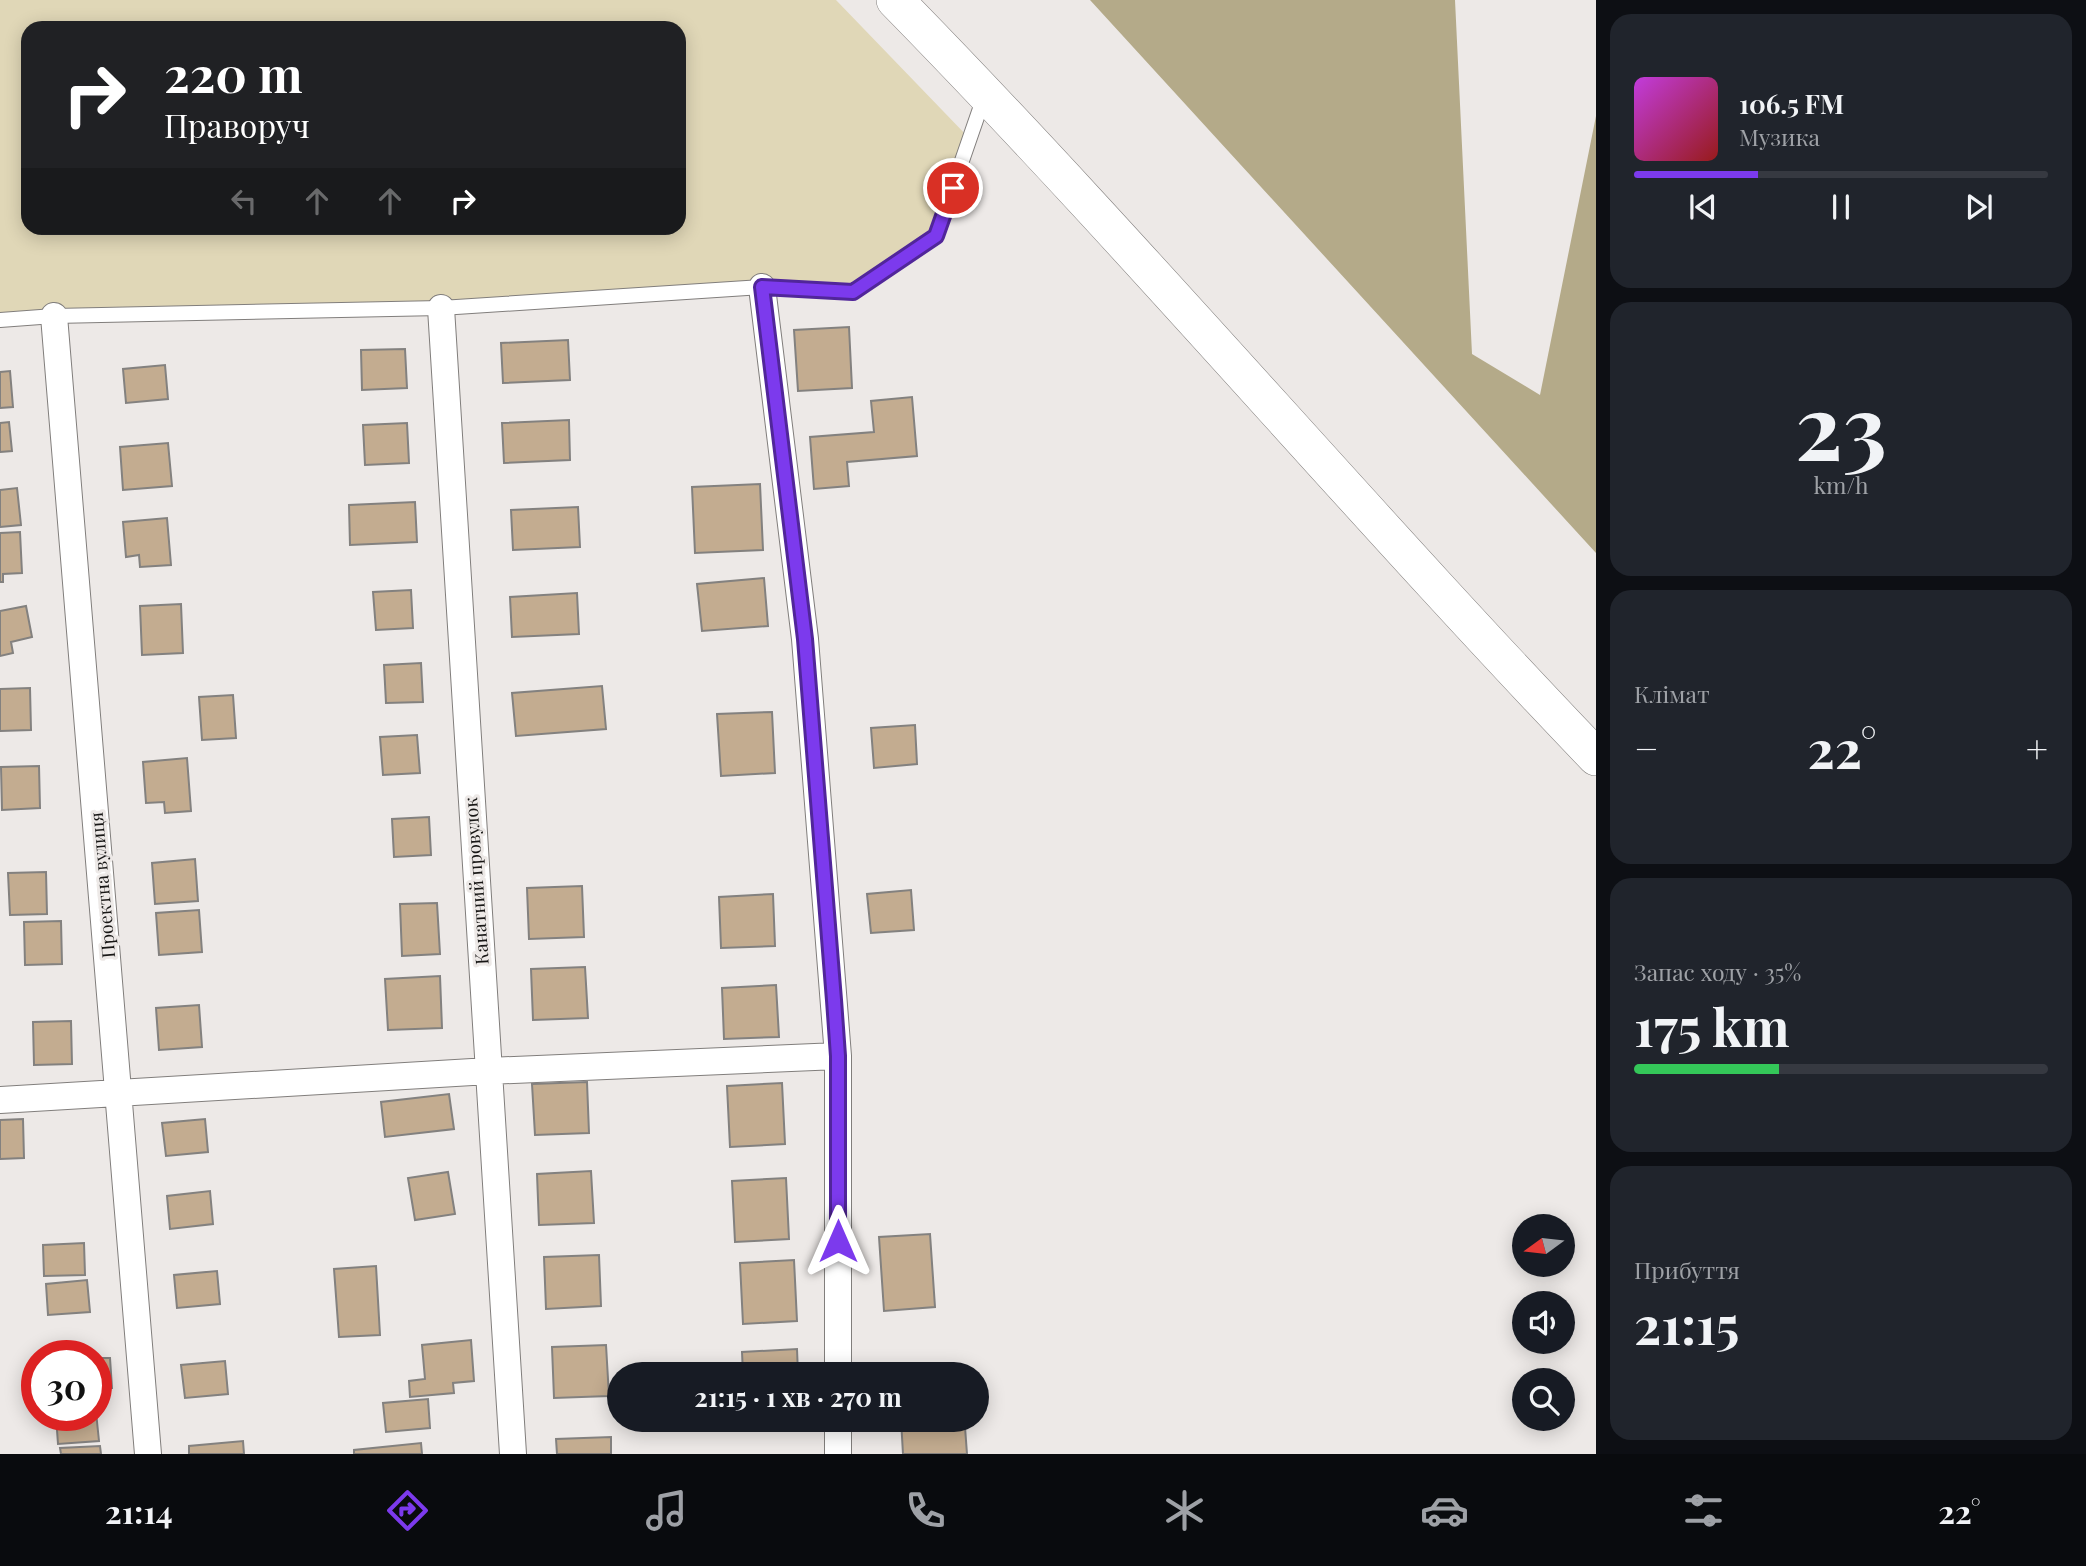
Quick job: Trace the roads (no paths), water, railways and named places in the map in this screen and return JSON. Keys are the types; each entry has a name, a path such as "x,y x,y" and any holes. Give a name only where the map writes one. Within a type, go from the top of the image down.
{"main road":[{"path":"895,0 986,93 1485,642 1596,757"}],"street":[{"path":"762,287 805,639 838,1056 838,1362"},
{"name":"Канатний провулок","path":"441,308 513,1454"},
{"name":"Проектна вулиця","path":"54,316 148,1454"},
{"path":"0,1100 489,1071 838,1056"},
{"path":"838,1432 838,1454"}],"lane":[{"path":"0,320 54,316 441,308 762,287 853,292 936,236 986,93"}]}
